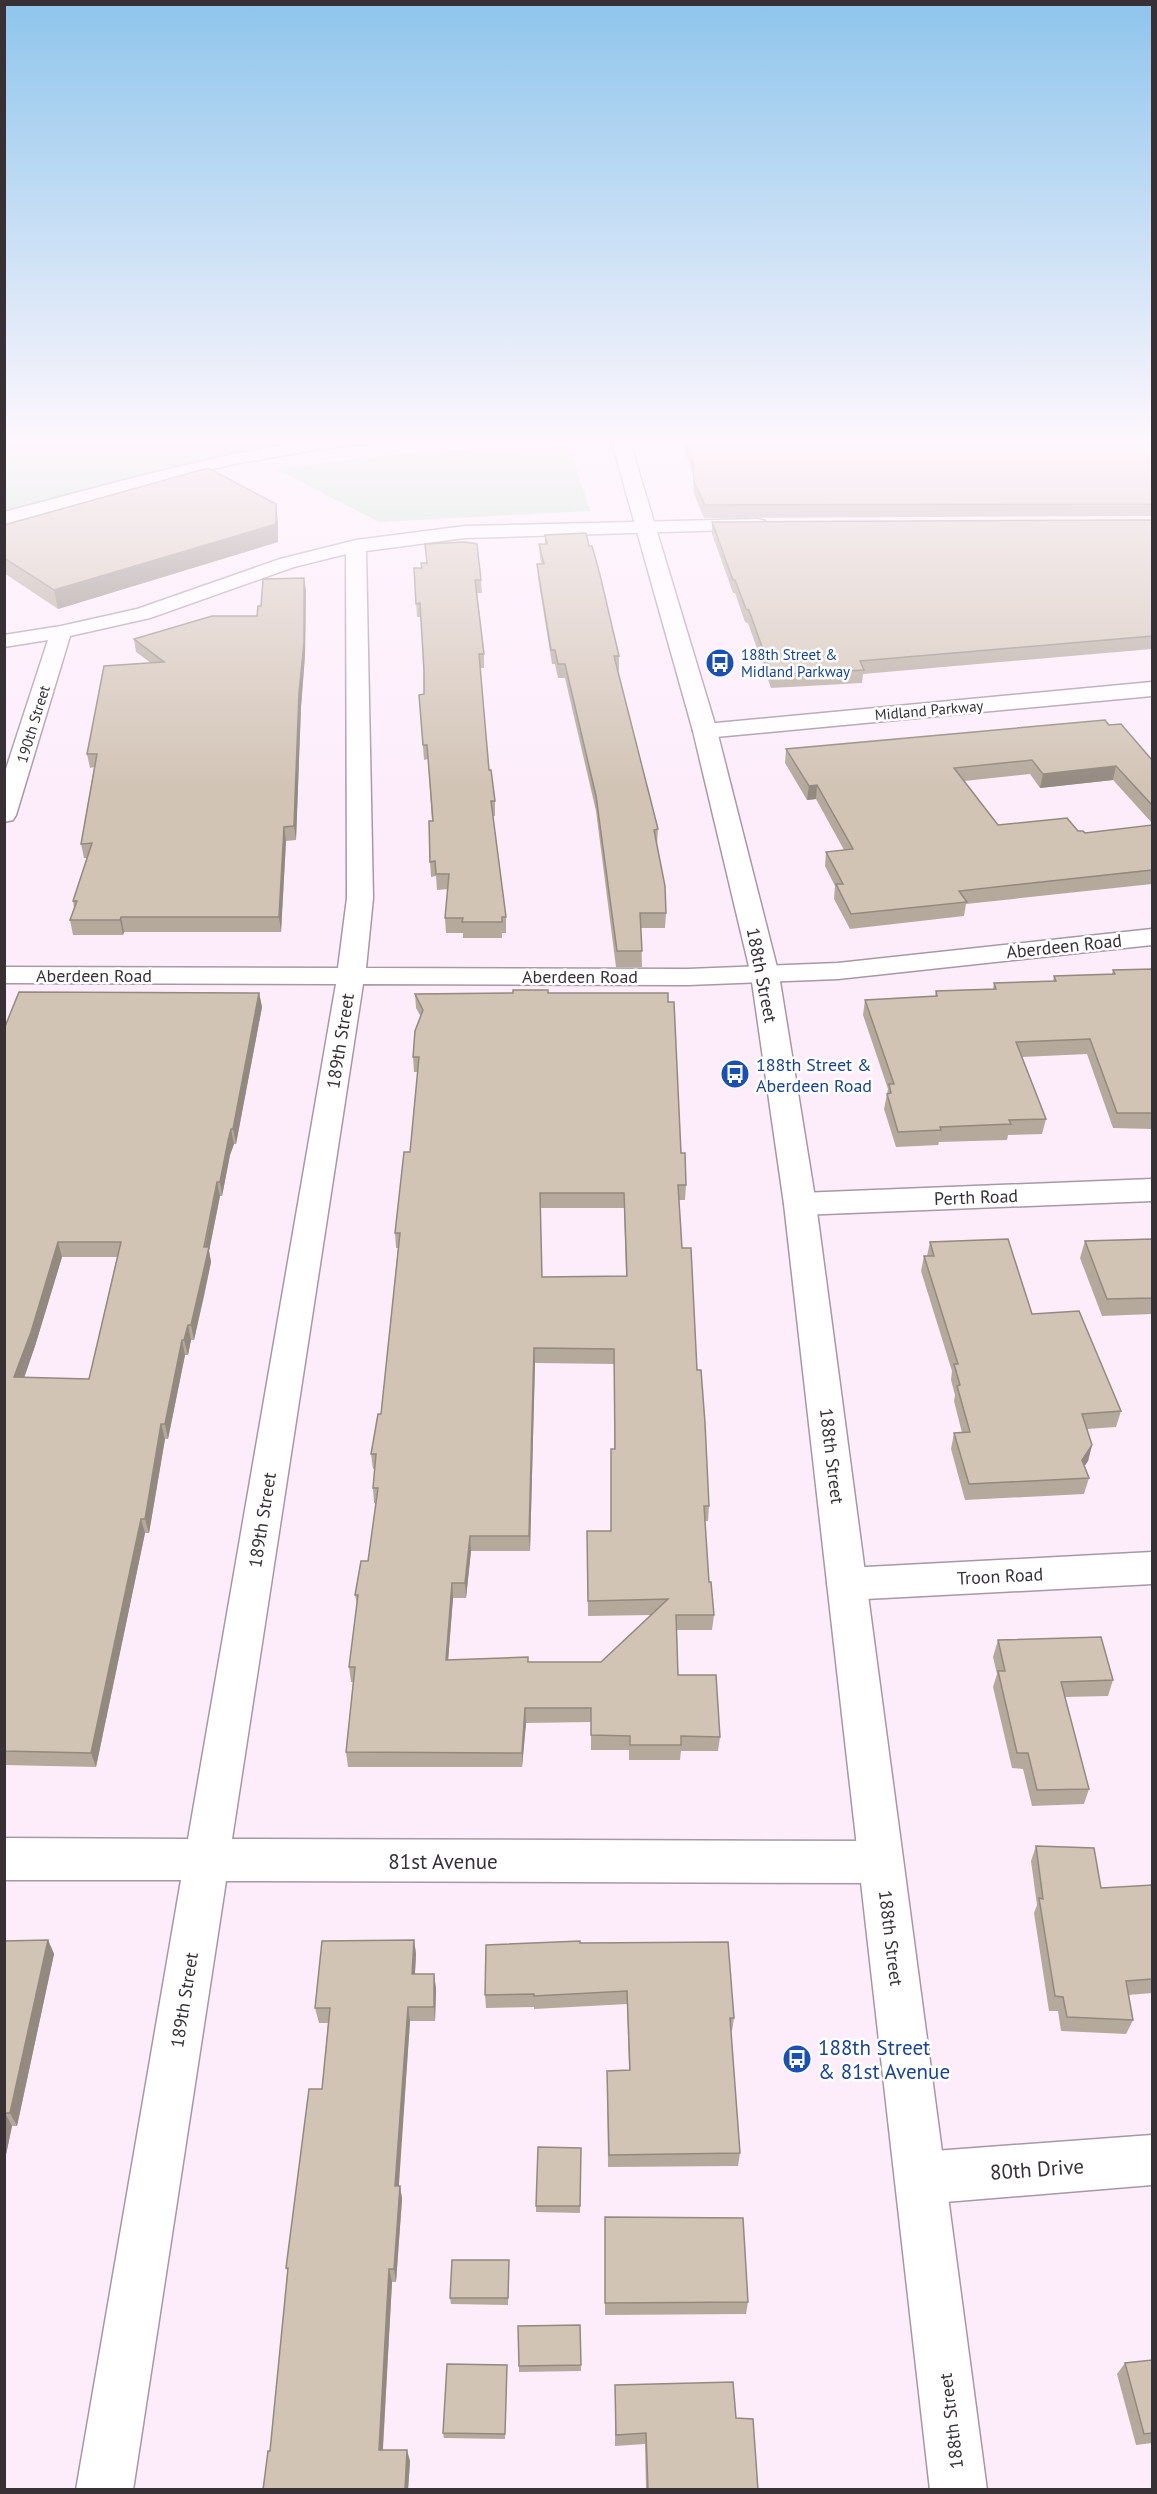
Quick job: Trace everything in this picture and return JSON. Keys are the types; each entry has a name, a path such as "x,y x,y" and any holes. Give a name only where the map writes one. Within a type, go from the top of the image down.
{"street":[{"path":"4,641 61,632 143,614 287,563 318,555"},
{"name":"189th Street","path":"104,2490 351,975 360,898 356,555"},
{"name":"188th Street","path":"654,555 705,731 765,975 801,1204 959,2490"},
{"name":"190th Street","path":"4,815 61,632"},
{"name":"Midland Parkway","path":"705,731 1152,689"},
{"name":"Aberdeen Road","path":"4,975 688,977 765,975 838,971 1152,937"},
{"name":"Perth Road","path":"801,1204 1152,1190"},
{"name":"Troon Road","path":"847,1584 1152,1568"},
{"name":"81st Avenue","path":"4,1859 881,1862"},
{"name":"80th Drive","path":"921,2178 1152,2160"}],"building":[{"path":"4,555 170,555 54,590 4,558"},
{"path":"426,555 478,555 481,580 475,580 484,654 479,654 489,770 491,770 495,801 491,801 506,917 502,917 502,922 462,922 463,918 445,918 449,874 436,874 435,861 430,862 429,821 433,821 427,745 423,745 419,695 424,694 424,671 420,603 416,604 414,568 422,568 421,563 427,563"},
{"path":"542,555 595,555 600,575 619,656 614,656 658,829 654,830 665,886 666,913 640,913 642,951 617,951 596,796 565,664 558,664 555,650 551,650 537,564 544,564"},
{"path":"724,555 1152,555 1152,636 860,661 864,670 772,675 749,610 746,609 735,580 733,580"},
{"path":"304,578 304,642 299,693 294,826 284,827 279,917 121,917 120,920 70,920 77,901 73,901 92,843 81,844 97,754 87,754 104,666 164,662 134,639 212,616 257,616 258,606 261,606 263,579"},
{"path":"1105,720 1109,725 1121,724 1152,760 1152,805 1116,766 1043,774 1032,760 954,768 998,825 1067,818 1078,831 1085,833 1152,825 1152,870 959,891 967,902 851,914 836,884 843,884 826,852 853,849 817,785 809,786 786,749"},
{"path":"1152,969 1152,1113 1117,1113 1090,1039 1016,1042 1046,1119 1009,1120 1011,1124 940,1127 941,1130 898,1132 887,1094 891,1093 889,1084 894,1084 865,1000 937,996 936,991 996,989 994,983 1056,981 1054,976 1115,974 1113,970"},
{"path":"513,990 548,990 548,993 668,993 668,1002 674,1002 681,1153 685,1153 686,1185 678,1185 682,1248 691,1248 697,1370 701,1370 705,1423 709,1506 704,1506 709,1582 711,1582 714,1615 676,1615 678,1675 716,1675 720,1737 681,1736 681,1745 630,1745 630,1736 591,1735 591,1708 525,1708 522,1753 346,1752 355,1667 349,1667 358,1595 355,1595 361,1561 368,1561 378,1488 373,1488 376,1454 371,1454 378,1414 381,1414 400,1233 395,1233 404,1152 410,1152 419,1057 413,1057 415,1031 423,1010 415,994 513,993","holes":["540,1193 624,1193 627,1276 542,1277","534,1348 614,1349 615,1449 611,1449 611,1531 587,1531 588,1601 668,1599 601,1662 528,1662 528,1657 446,1660 452,1583 465,1583 470,1536 529,1536"]},
{"path":"19,992 259,993 233,1129 231,1129 228,1141 220,1182 217,1182 204,1247 209,1247 191,1325 188,1325 184,1340 182,1340 165,1424 161,1424 145,1519 141,1519 91,1753 4,1751 4,1029","holes":["58,1242 121,1242 89,1379 14,1377 31,1332"]},
{"path":"1008,1239 1032,1314 1079,1311 1121,1411 1082,1414 1092,1445 1082,1460 1089,1478 969,1484 954,1433 970,1432 957,1386 960,1385 954,1364 958,1364 924,1256 934,1256 930,1242"},
{"path":"1152,1239 1152,1298 1107,1299 1085,1241"},
{"path":"1101,1637 1113,1680 1061,1682 1089,1789 1037,1790 1028,1753 1017,1753 998,1671 1005,1671 998,1640"},
{"path":"1036,1846 1094,1848 1101,1888 1152,1885 1152,1979 1126,1981 1133,2020 1067,2017 1063,1997 1055,1996 1039,1898 1043,1899"},
{"path":"48,1940 10,2113 4,2115 4,1941"},
{"path":"414,1940 412,1974 434,1974 434,2007 408,2007 395,2186 400,2186 394,2269 389,2269 379,2450 407,2450 405,2490 263,2490 268,2451 270,2451 288,2268 286,2268 309,2089 322,2089 330,2008 315,2008 322,1941"},
{"path":"580,1941 580,1943 728,1942 734,2018 730,2018 740,2153 609,2155 607,2071 630,2070 627,1991 534,1996 534,1994 485,1995 486,1945"},
{"path":"538,2147 581,2148 580,2206 536,2206"},
{"path":"605,2217 743,2218 748,2302 605,2303"},
{"path":"452,2260 509,2260 508,2298 450,2298"},
{"path":"580,2325 581,2365 519,2366 518,2326"},
{"path":"1152,2360 1152,2433 1144,2434 1125,2363"},
{"path":"447,2364 507,2365 505,2434 443,2433"},
{"path":"733,2382 736,2418 753,2419 758,2490 648,2490 646,2433 616,2435 615,2385"}],"place":[{"name":"188th Street & Midland Parkway","path":"720,663"},
{"name":"188th Street & Aberdeen Road","path":"735,1074"},
{"name":"188th Street & 81st Avenue","path":"797,2059"}]}
